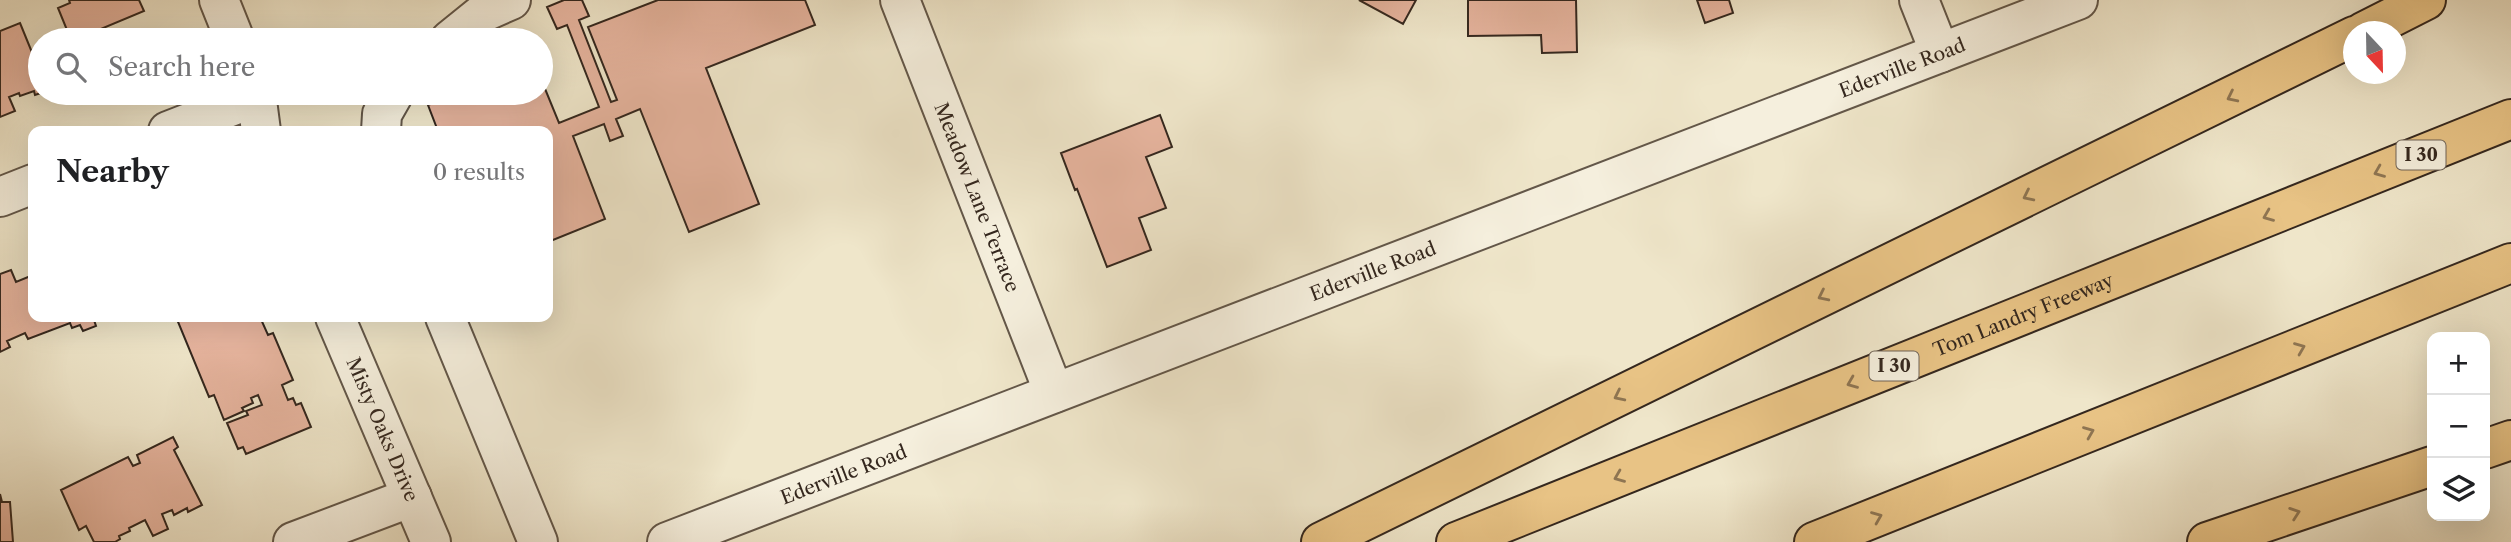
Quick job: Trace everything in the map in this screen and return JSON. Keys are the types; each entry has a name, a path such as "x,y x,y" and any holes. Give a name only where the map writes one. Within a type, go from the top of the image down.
{"highway":[{"path":"2385,21 2426,0"},
{"path":"1321,542 2343,42"},
{"name":"Tom Landry Freeway","path":"1456,542 2511,119"},
{"path":"1814,542 2511,263"},
{"path":"2490,447 2511,440"},
{"path":"2207,542 2427,468"}],"street":[{"path":"219,0 230,28"},
{"path":"465,28 486,11 511,0"},
{"name":"Meadow Lane Terrace","path":"900,0 1054,394"},
{"path":"1919,0 1940,53"},
{"name":"Ederville Road","path":"667,542 2078,0"},
{"path":"381,126 382,114 387,105"},
{"path":"187,126 258,107"},
{"path":"0,197 28,186"},
{"name":"Misty Oaks Drive","path":"337,322 431,542"},
{"path":"447,322 538,542"},
{"path":"293,542 412,497"}],"building":[{"path":"69,0 139,0 144,11 103,28 66,28 58,8 70,3"},
{"path":"564,0 582,0 589,16 579,20 611,102 617,100 588,27 658,0 805,0 815,25 706,68 759,204 689,232 640,109 616,119 623,136 610,141 604,124 573,136 605,219 553,240 553,126 436,126 428,105 552,105 559,123 599,107 567,25 557,29 547,7"},
{"path":"1359,0 1416,0 1403,24"},
{"path":"1468,0 1576,0 1577,52 1542,53 1541,35 1468,36"},
{"path":"1697,0 1729,0 1733,13 1705,23"},
{"path":"20,23 28,43 28,93 9,97 15,111 0,117 0,31"},
{"path":"1160,115 1172,147 1146,157 1166,208 1139,218 1151,250 1107,267 1061,153"},
{"path":"11,270 16,282 28,277 28,322 95,322 96,326 83,331 80,325 72,328 70,323 28,339 25,333 7,341 10,347 0,352 0,274"},
{"path":"178,322 262,322 268,335 273,333 293,380 282,385 288,400 293,398 296,405 301,403 311,427 246,454 243,447 238,449 227,423 248,415 246,411 262,405 258,395 251,398 253,403 242,408 244,411 224,420 214,395 209,397"},
{"path":"173,437 178,447 174,450 202,505 188,512 187,508 174,515 172,510 162,514 168,529 153,536 145,520 129,528 130,531 119,536 120,539 115,542 94,542 86,526 79,530 61,490 128,457 133,466 140,463 137,455"},
{"path":"0,494 2,502 10,502 13,542 0,542"}]}
